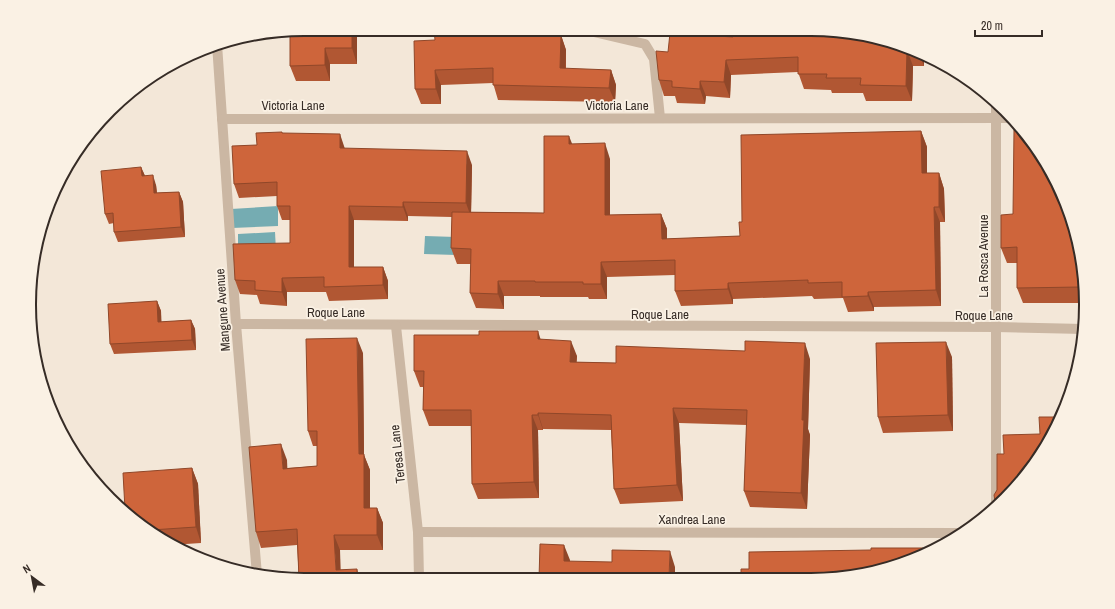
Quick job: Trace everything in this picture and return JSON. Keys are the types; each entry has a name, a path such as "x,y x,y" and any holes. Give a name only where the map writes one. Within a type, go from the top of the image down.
{"street":[{"path":"611,36 646,44 654,59 660,118"},
{"name":"Mangune Avenue","path":"217,50 236,324 256,569"},
{"name":"La Rosca Avenue","path":"996,111 996,498"},
{"name":"Victoria Lane","path":"222,119 1003,118"},
{"name":"Roque Lane","path":"236,324 396,326 996,327 1078,329"},
{"name":"Teresa Lane","path":"396,326 418,532 419,573"},
{"name":"Xandrea Lane","path":"418,532 953,532"}],"water":[{"path":"278,206 278,226 232,228 231,209"},
{"path":"275,232 276,251 238,252 238,234"},
{"path":"425,236 456,237 456,255 424,254"}],"building":[{"path":"352,36 352,48 325,48 325,65 290,66 290,37"},
{"path":"435,36 561,36 560,68 611,70 609,88 493,85 493,68 435,70 436,89 415,89 414,41 435,40"},
{"path":"670,36 810,36 846,38 880,45 907,54 906,86 860,85 861,78 826,78 827,74 798,74 798,57 726,60 724,82 700,81 700,89 672,87 672,81 659,80 656,51 668,52"},
{"path":"1015,130 1034,155 1059,202 1074,252 1078,287 1017,288 1017,247 1001,248 1001,215 1013,214"},
{"path":"921,131 922,173 939,173 939,207 934,207 936,290 868,292 868,296 842,297 842,282 808,283 808,280 728,283 728,289 675,291 675,260 601,262 601,284 583,284 583,282 498,281 498,294 470,293 471,249 451,248 452,212 544,213 544,136 569,136 569,144 605,143 605,215 661,214 662,239 740,236 739,222 742,222 741,135"},
{"path":"282,132 340,134 340,148 467,151 466,203 403,202 403,207 349,206 349,267 383,267 383,285 324,287 324,277 282,278 282,292 255,290 255,281 235,280 233,244 290,243 290,206 277,206 277,182 234,184 232,146 257,145 256,133"},
{"path":"141,167 142,176 153,175 154,193 179,192 181,227 114,232 113,213 105,214 101,171"},
{"path":"157,301 158,322 191,320 192,340 110,344 108,304"},
{"path":"479,331 538,331 538,339 571,341 570,362 616,363 616,346 745,351 745,341 805,343 801,493 744,491 747,410 673,408 677,485 614,489 611,415 538,413 538,415 532,415 534,482 472,484 471,410 423,410 424,371 414,371 414,335 479,335"},
{"path":"357,338 359,454 364,454 364,508 377,508 377,535 334,535 336,570 357,569 357,573 299,573 297,529 256,532 249,447 281,444 283,469 317,466 317,431 308,431 306,339"},
{"path":"946,342 948,415 878,417 876,343"},
{"path":"1039,417 1054,417 1043,439 1024,468 995,499 994,495 997,490 997,454 1004,454 1003,435 1040,434"},
{"path":"192,468 196,527 158,530 141,518 125,504 123,473"},
{"path":"540,544 564,545 564,561 612,562 612,550 670,551 669,573 539,573"},
{"path":"871,548 923,548 897,559 846,571 810,573 741,573 741,569 749,569 749,552 871,550"}]}
